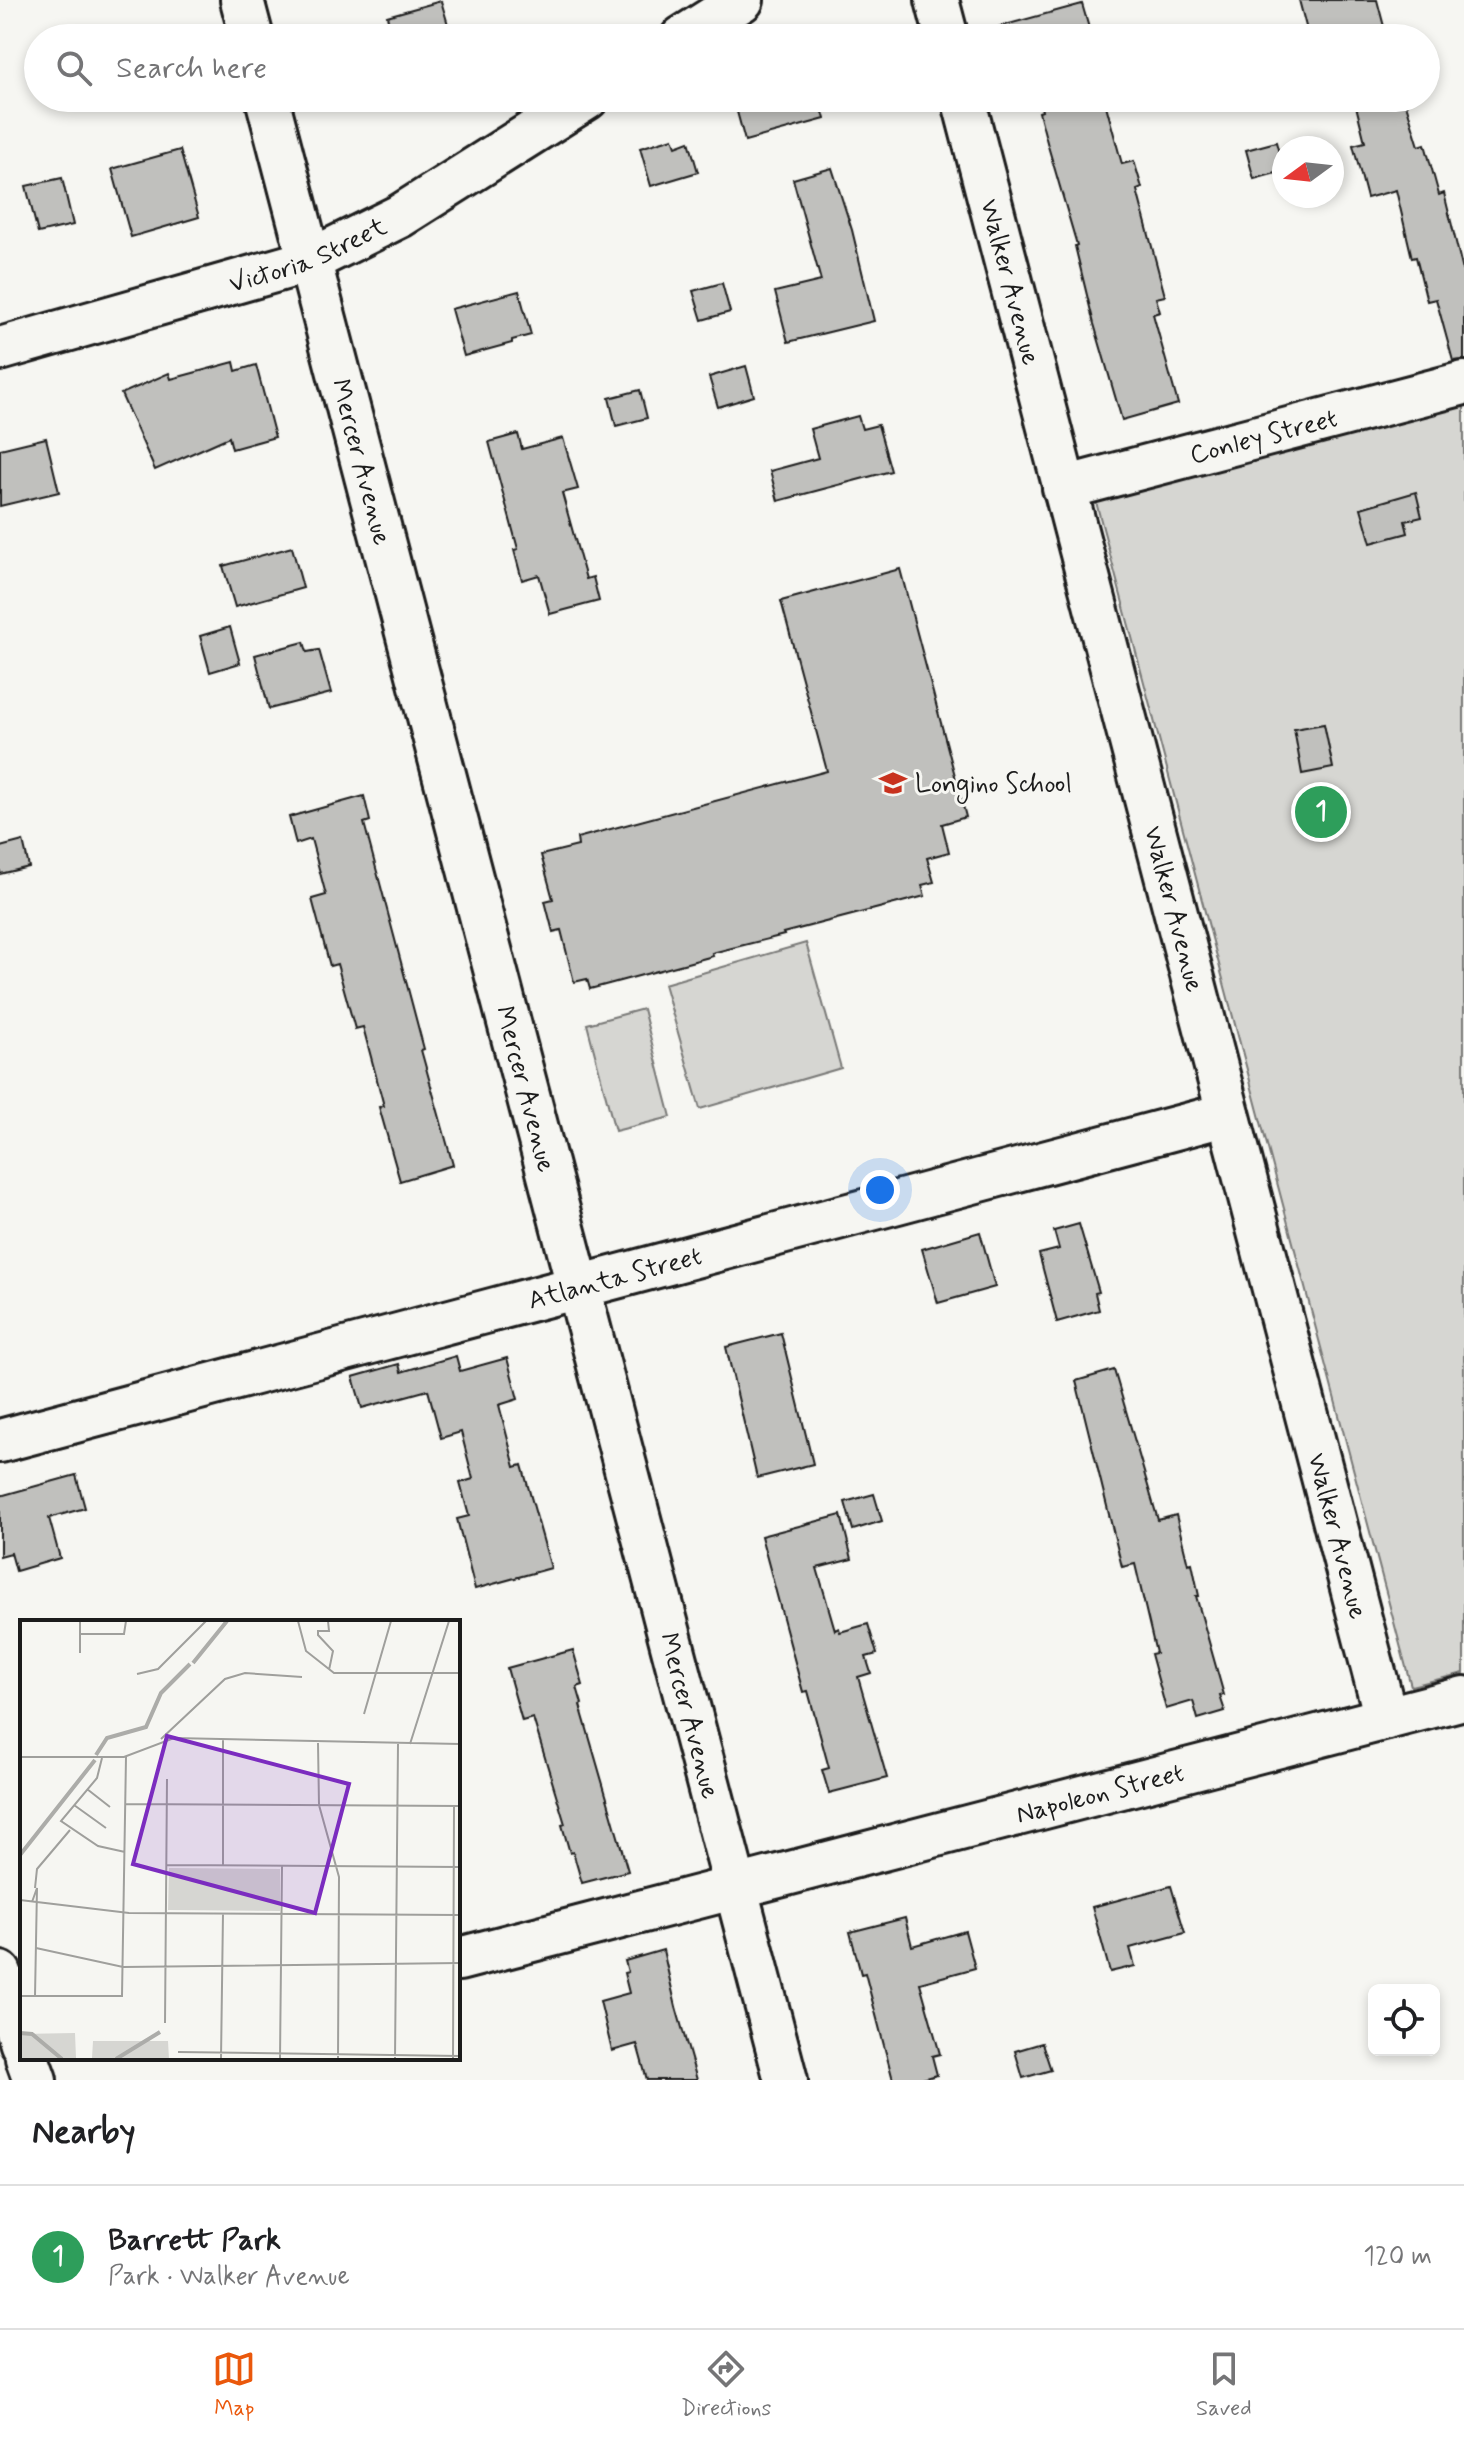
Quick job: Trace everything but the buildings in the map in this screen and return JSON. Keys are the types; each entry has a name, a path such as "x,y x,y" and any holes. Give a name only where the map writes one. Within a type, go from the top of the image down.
{"street":[{"path":"242,0 248,24"},
{"path":"704,24 742,0"},
{"path":"937,0 943,24"},
{"name":"Mercer Avenue","path":"271,112 786,2080"},
{"name":"Victoria Street","path":"0,349 309,261 400,216 565,112"},
{"name":"Walker Avenue","path":"967,112 1386,1718"},
{"name":"Conley Street","path":"1064,488 1464,383"},
{"name":"Atlanta Street","path":"0,1441 1228,1114"},
{"name":"Napoleon Street","path":"460,1959 1464,1698"},
{"path":"0,1973 20,2038"},
{"path":"28,2060 35,2080"}],"shaded area":[{"path":"1464,403 1464,1673 1411,1686 1096,502"},
{"path":"806,943 841,1068 700,1109 664,984"},
{"path":"643,1009 671,1117 615,1131 587,1024"}],"place":[{"name":"Longino School","path":"893,783"},
{"name":"Barrett Park","path":"1321,812"}]}
